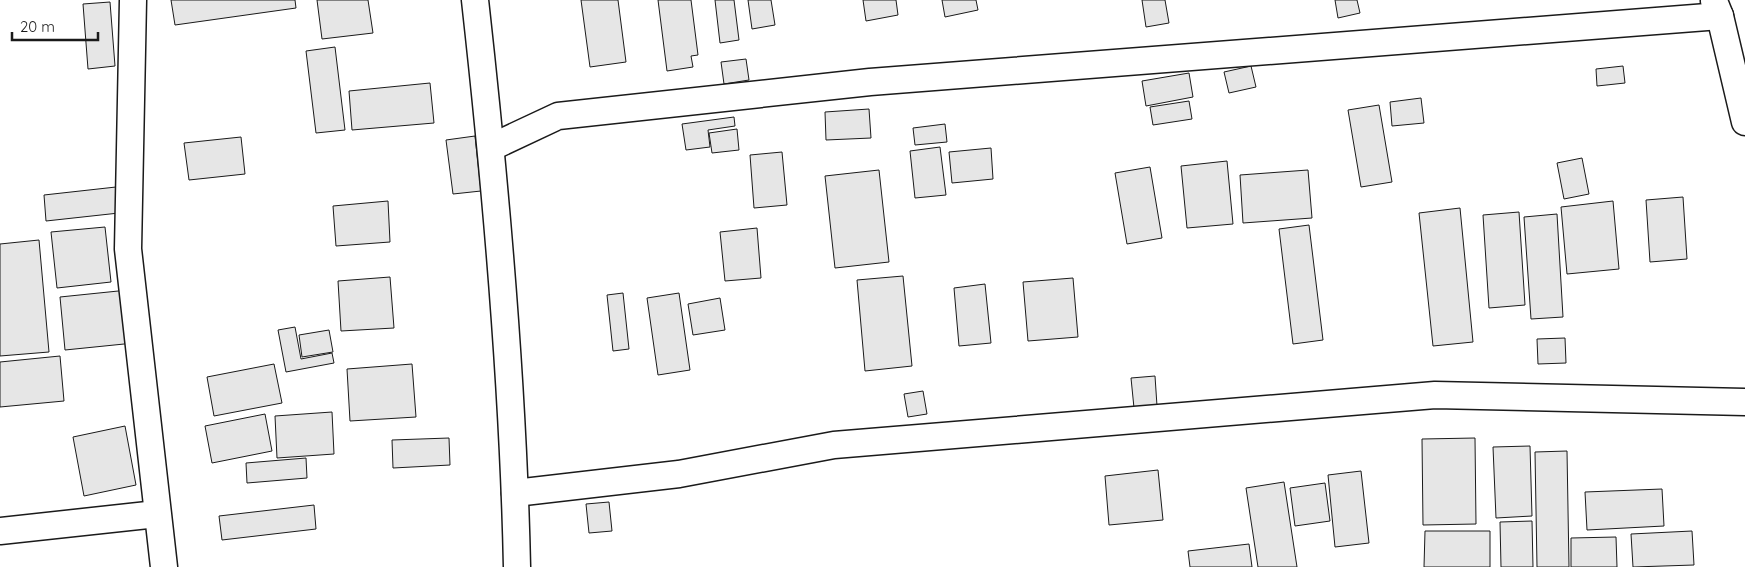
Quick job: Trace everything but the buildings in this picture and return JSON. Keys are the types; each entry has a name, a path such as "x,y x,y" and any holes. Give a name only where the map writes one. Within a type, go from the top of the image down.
{"street":[{"path":"133,0 128,249 164,567"},
{"path":"475,0 492,147 515,493 517,567"},
{"path":"492,147 558,116 870,82 1717,8 1745,122"},
{"path":"515,493 679,474 834,445 1435,395 1745,402"},
{"path":"0,531 157,514"}]}
